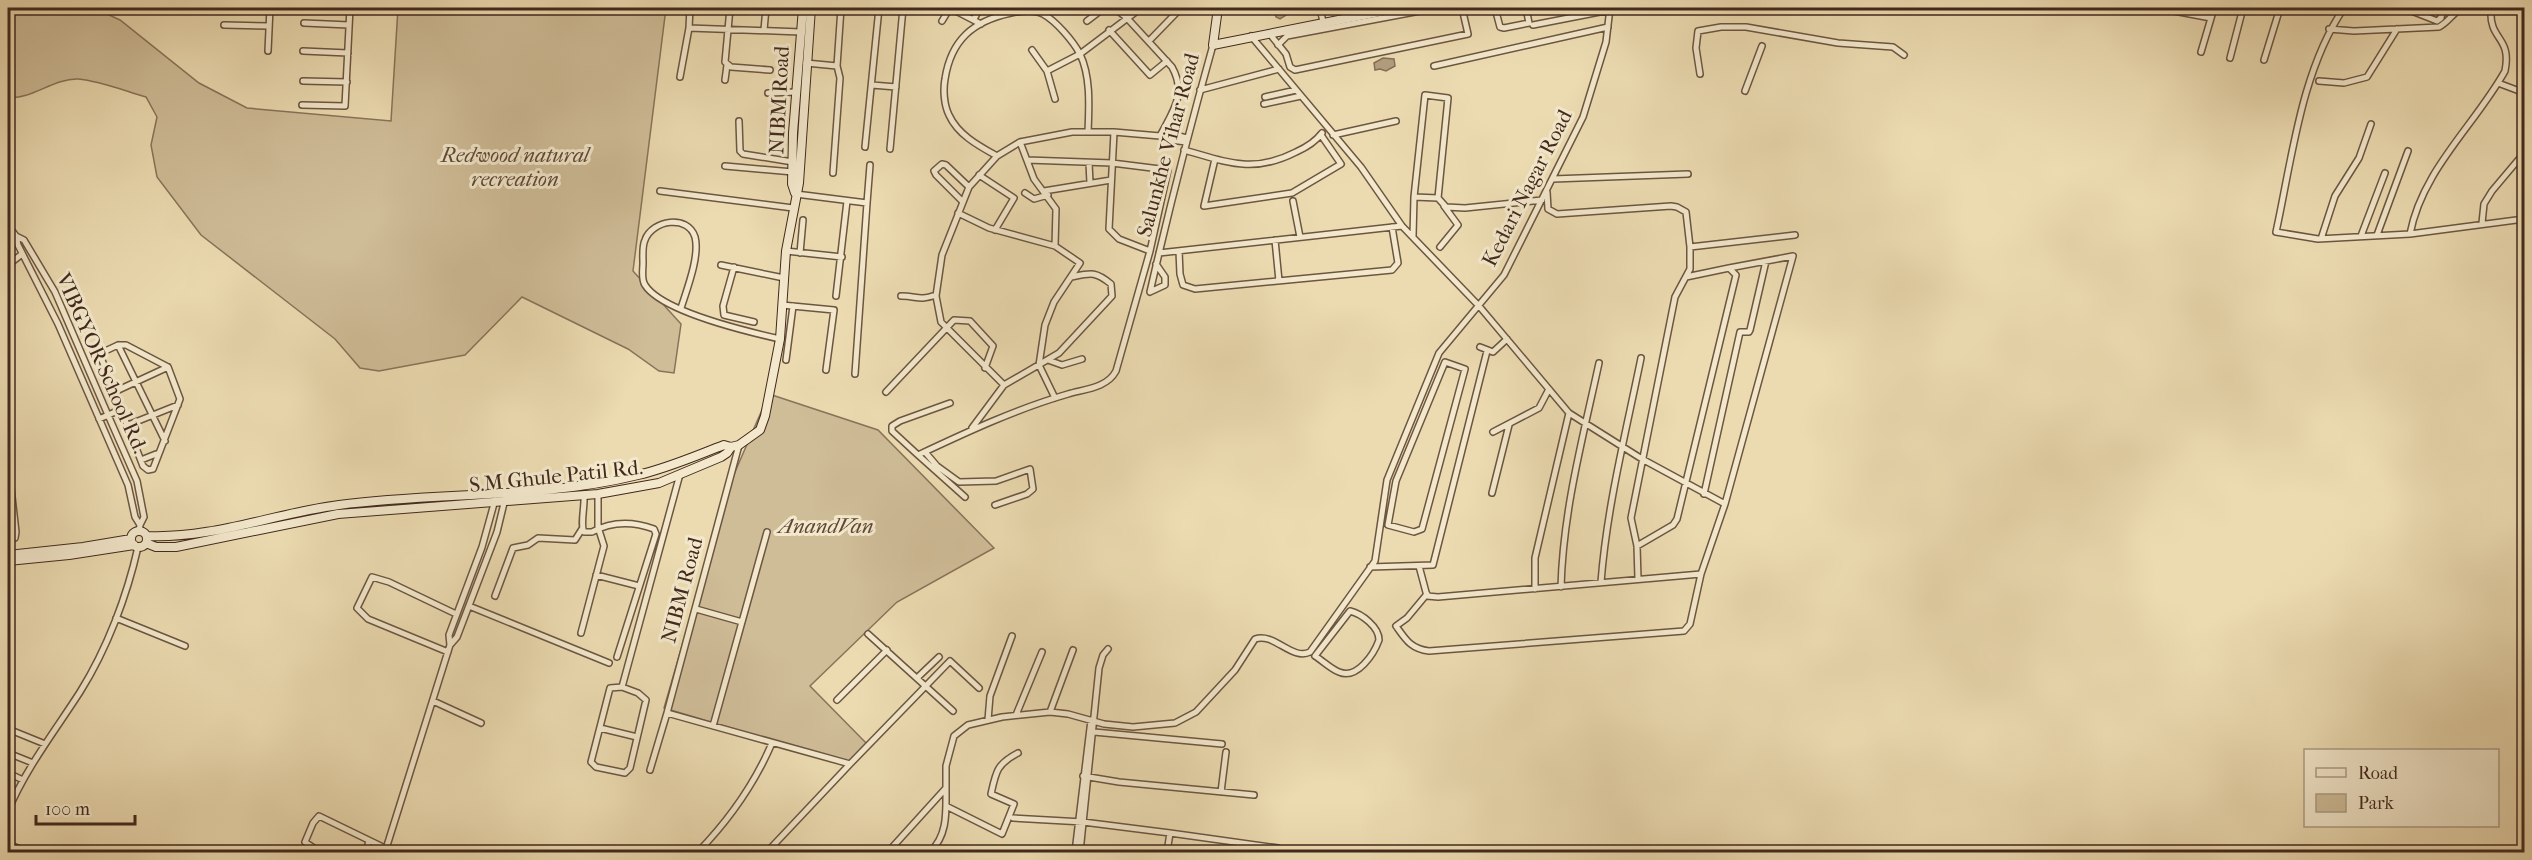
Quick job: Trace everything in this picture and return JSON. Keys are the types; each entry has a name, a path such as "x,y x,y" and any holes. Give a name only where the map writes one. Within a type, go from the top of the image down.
{"street":[{"path":"268,51 270,8"},
{"path":"302,105 345,105 350,8"},
{"path":"680,77 689,28 690,8"},
{"path":"725,80 730,8"},
{"path":"764,30 766,8"},
{"name":"NIBM Road","path":"796,194 792,184 803,8"},
{"name":"NIBM Road","path":"650,770 696,609 735,446 760,430 765,416 780,339 786,251 799,183 811,8"},
{"path":"833,173 840,78 837,66 841,8"},
{"path":"865,147 879,8"},
{"path":"890,149 903,8"},
{"path":"942,21 950,9 973,22 980,8"},
{"path":"1087,21 1104,8"},
{"path":"1114,8 1149,41 1178,77 1179,94 1160,136"},
{"path":"1047,71 1080,54 1126,17 1142,8"},
{"path":"1149,41 1181,8"},
{"name":"Salunkhe Vihar Road","path":"1156,264 1165,277 1165,285 1150,291 1156,264 1186,140 1213,45 1218,8"},
{"path":"1320,8 1323,22"},
{"path":"1213,45 1394,8"},
{"path":"1277,44 1287,36 1436,8"},
{"path":"1269,33 1286,54 1290,67 1295,70 1468,34 1462,8"},
{"path":"1496,8 1500,27 1504,28 1529,23 1526,8"},
{"path":"2158,8 2211,18"},
{"path":"2202,52 2214,8"},
{"path":"2230,58 2243,8"},
{"path":"2264,60 2280,8"},
{"path":"2344,8 2329,29 2308,84 2276,232 2320,239 2410,234 2524,219"},
{"path":"2407,8 2426,18 2437,21 2441,18"},
{"path":"2439,27 2445,8"},
{"path":"2329,29 2354,31 2439,27 2445,24 2457,9 2463,8"},
{"path":"2410,234 2419,203 2433,176 2505,71 2508,59 2506,45 2492,29 2487,9 2499,8"},
{"path":"1533,25 1610,9"},
{"name":"Kedari Nagar Road","path":"946,788 946,766 954,736 968,725 1016,715 1050,712 1068,714 1104,724 1133,727 1175,723 1196,712 1235,670 1255,639 1260,637 1268,639 1305,654 1324,639 1377,554 1387,480 1438,353 1504,275 1586,109 1606,42 1610,9"},
{"path":"997,156 977,145 961,131 949,114 944,89 948,61 961,38 996,16 1023,10 1042,14 1062,30 1080,54 1085,71 1089,103 1088,132"},
{"path":"974,19 981,24"},
{"path":"304,22 349,25"},
{"path":"224,26 269,26"},
{"path":"1434,66 1608,27"},
{"path":"1700,74 1696,48 1698,31 1721,27 1746,27 1838,43 1893,47 1904,55"},
{"path":"689,28 801,32"},
{"path":"2319,81 2344,83 2367,76 2397,29"},
{"path":"1109,30 1150,75 1167,61"},
{"path":"1251,36 1361,167 1402,226 1479,306 1569,413 1642,459 1725,504"},
{"path":"1745,92 1762,46"},
{"path":"1032,50 1047,71 1055,99"},
{"path":"303,51 348,53"},
{"path":"806,63 837,66"},
{"path":"727,65 770,70"},
{"path":"1200,90 1279,69"},
{"path":"303,81 346,82"},
{"path":"2498,83 2522,92"},
{"path":"872,85 896,87"},
{"path":"1265,97 1296,90"},
{"path":"768,93 796,92"},
{"path":"1413,237 1414,196 1425,95 1448,98 1438,198 1458,225 1440,246"},
{"path":"1264,104 1301,96"},
{"path":"1333,135 1396,121"},
{"path":"739,122 740,151 743,154 793,162"},
{"path":"2320,239 2335,196 2359,158 2371,124"},
{"path":"1184,150 1249,166 1269,163 1299,150 1321,135 1326,127"},
{"path":"1004,385 940,322 936,295 942,255 969,187 997,156 1020,142 1072,132 1114,132 1160,136 1166,133 1186,140"},
{"path":"1114,132 1109,229 1119,239 1150,252"},
{"path":"1215,159 1204,206 1292,193 1341,164 1321,135"},
{"path":"1020,142 1034,179 1056,208 1055,246"},
{"path":"2377,236 2408,151"},
{"path":"2482,223 2484,204 2524,153"},
{"path":"918,455 972,430 1055,398 1104,384 1112,379 1150,252 1168,170 1112,163 1027,160"},
{"path":"1089,163 1090,183"},
{"path":"962,201 934,171 942,164 946,165 969,187"},
{"path":"855,374 870,165"},
{"path":"725,166 793,172"},
{"path":"2361,236 2385,173"},
{"path":"1552,179 1688,174"},
{"path":"980,175 1014,198 995,230"},
{"path":"1025,193 1034,199 1046,193 1111,180"},
{"path":"1547,190 1548,209 1557,214 1671,206 1682,208 1686,212 1689,224 1689,268 1675,297 1631,518 1638,579"},
{"path":"660,191 793,208"},
{"path":"796,194 867,203"},
{"path":"1414,196 1438,198"},
{"path":"1443,205 1465,208 1542,200"},
{"path":"836,296 847,201"},
{"path":"1293,201 1300,237"},
{"path":"958,213 995,230 1055,246 1080,263 1054,302 1045,325 1039,365 1055,398"},
{"path":"800,253 802,220"},
{"path":"681,308 694,263 696,239 692,229 684,224 666,222 656,226 644,241 644,284 662,299 681,308 715,322 780,339"},
{"name":"VIBGYOR School Rd.","path":"8,225 16,236 24,240 55,292 141,496 144,517 139,528"},
{"path":"1159,253 1402,226"},
{"path":"1179,251 1180,274 1183,285 1188,288 1396,268 1398,262 1392,227"},
{"path":"1690,247 1795,235"},
{"path":"8,811 33,763 96,664 116,618 139,542 139,528 128,485 58,324 39,283 22,254 16,236"},
{"path":"1275,240 1279,281"},
{"path":"786,251 842,257"},
{"path":"8,265 22,254"},
{"path":"1427,594 1416,609 1396,626 1408,644 1419,650 1495,648 1684,631 1690,624 1701,574 1725,504 1793,256 1686,277"},
{"path":"1704,494 1740,332 1750,330 1766,261"},
{"path":"721,265 784,278"},
{"path":"734,267 723,306 723,315 754,321"},
{"path":"1636,546 1676,523 1736,275 1729,268"},
{"path":"972,430 1004,385 1048,360 1074,338 1112,296 1111,284 1098,274 1071,277"},
{"path":"901,296 911,296 921,300 936,295"},
{"path":"782,305 834,310 826,370"},
{"path":"786,360 793,306"},
{"path":"886,392 954,320 970,321 993,346 986,368"},
{"path":"1480,348 1486,351 1496,351 1507,339"},
{"path":"118,345 165,441"},
{"path":"118,345 126,345 168,367 180,399 153,469 148,470 141,460 100,355 118,345"},
{"path":"1370,567 1433,565 1486,351"},
{"path":"1601,582 1604,539 1641,357"},
{"path":"1048,360 1062,365 1082,359"},
{"path":"1445,362 1465,369 1422,529 1414,532 1388,525 1396,481 1424,414 1445,362"},
{"path":"1561,586 1562,554 1568,510 1599,363"},
{"path":"114,392 168,367"},
{"path":"1493,432 1539,408 1549,389"},
{"path":"950,402 900,421 892,426 892,431 965,497"},
{"path":"128,425 178,405"},
{"path":"99,418 122,409"},
{"path":"1415,410 1424,414"},
{"path":"1535,589 1535,558 1569,413"},
{"path":"1492,493 1509,425"},
{"name":"S.M Ghule Patil Rd.","path":"139,542 342,504 584,485 637,475 679,463 724,445 735,446"},
{"name":"S.M Ghule Patil Rd.","path":"139,542 156,547 176,547 338,514 598,494 659,483 721,457 735,446"},
{"path":"925,452 937,466 959,482 996,480 1030,469 1033,489 1027,494 995,505"},
{"path":"141,460 156,454"},
{"path":"622,687 681,473"},
{"path":"8,486 12,495 16,532 15,538 8,541"},
{"path":"450,645 457,638 497,532 508,492"},
{"path":"320,852 305,842 313,823 319,816 386,851 448,652 449,635 483,547 496,493"},
{"path":"580,633 604,546 598,527 598,494"},
{"path":"495,596 513,548 528,545 538,538 574,540 582,529 585,511 584,495"},
{"path":"582,529 590,533 598,527 618,522 641,524 654,529 656,534 617,657"},
{"path":"713,726 767,532"},
{"path":"8,555 139,542"},
{"path":"8,561 139,542"},
{"path":"1419,566 1429,597 1701,574"},
{"path":"596,575 639,586"},
{"path":"448,652 368,619 357,608 372,577 389,582 456,614"},
{"path":"469,606 609,663"},
{"path":"696,609 742,622"},
{"path":"1350,611 1366,620 1379,634 1377,646 1367,662 1353,672 1347,673 1338,672 1315,656 1324,639 1350,611"},
{"path":"116,618 185,646"},
{"path":"868,633 953,711"},
{"path":"988,720 990,696 1012,636"},
{"path":"1080,852 1081,822 1099,668 1103,655 1108,649"},
{"path":"837,700 887,650"},
{"path":"1050,712 1073,650"},
{"path":"1016,715 1042,652"},
{"path":"917,678 939,657"},
{"path":"767,852 950,661 979,688"},
{"path":"622,687 638,693 646,700 628,772 608,770 591,762 600,728 610,688 622,687"},
{"path":"433,701 481,723"},
{"path":"667,713 850,764"},
{"path":"1086,776 1094,732 1093,720"},
{"path":"600,728 637,737"},
{"path":"8,729 45,744"},
{"path":"1094,732 1221,744"},
{"path":"698,852 727,819 753,780 772,743"},
{"path":"1221,792 1226,752"},
{"path":"8,753 33,763"},
{"path":"946,806 1002,834 1014,804 991,794 997,769 1018,753"},
{"path":"8,772 23,780"},
{"path":"1086,776 1119,782 1254,795"},
{"path":"930,852 941,840 946,788"},
{"path":"888,852 946,788"},
{"path":"1013,818 1081,822 1278,848"},
{"path":"1075,852 1081,822"},
{"path":"1167,852 1170,833"},
{"path":"366,852 369,841"},
{"path":"8,844 27,852"}],"green space":[{"name":"Redwood natural recreation","path":"8,8 94,8 120,20 199,83 247,108 391,121 398,8 666,8 633,271 681,324 674,373 659,371 628,349 522,297 465,355 379,371 360,368 335,339 201,235 157,177 151,145 157,117 146,97 104,84 78,79 60,82 24,96 8,97"},
{"name":"AnandVan","path":"769,394 878,430 994,548 897,602 810,686 868,745 850,764 664,708 728,488"}],"shaded area":[{"path":"1273,8 1291,9 1280,19 1276,17"},
{"path":"1383,58 1394,59 1395,66 1386,71 1375,70 1374,63"}]}
